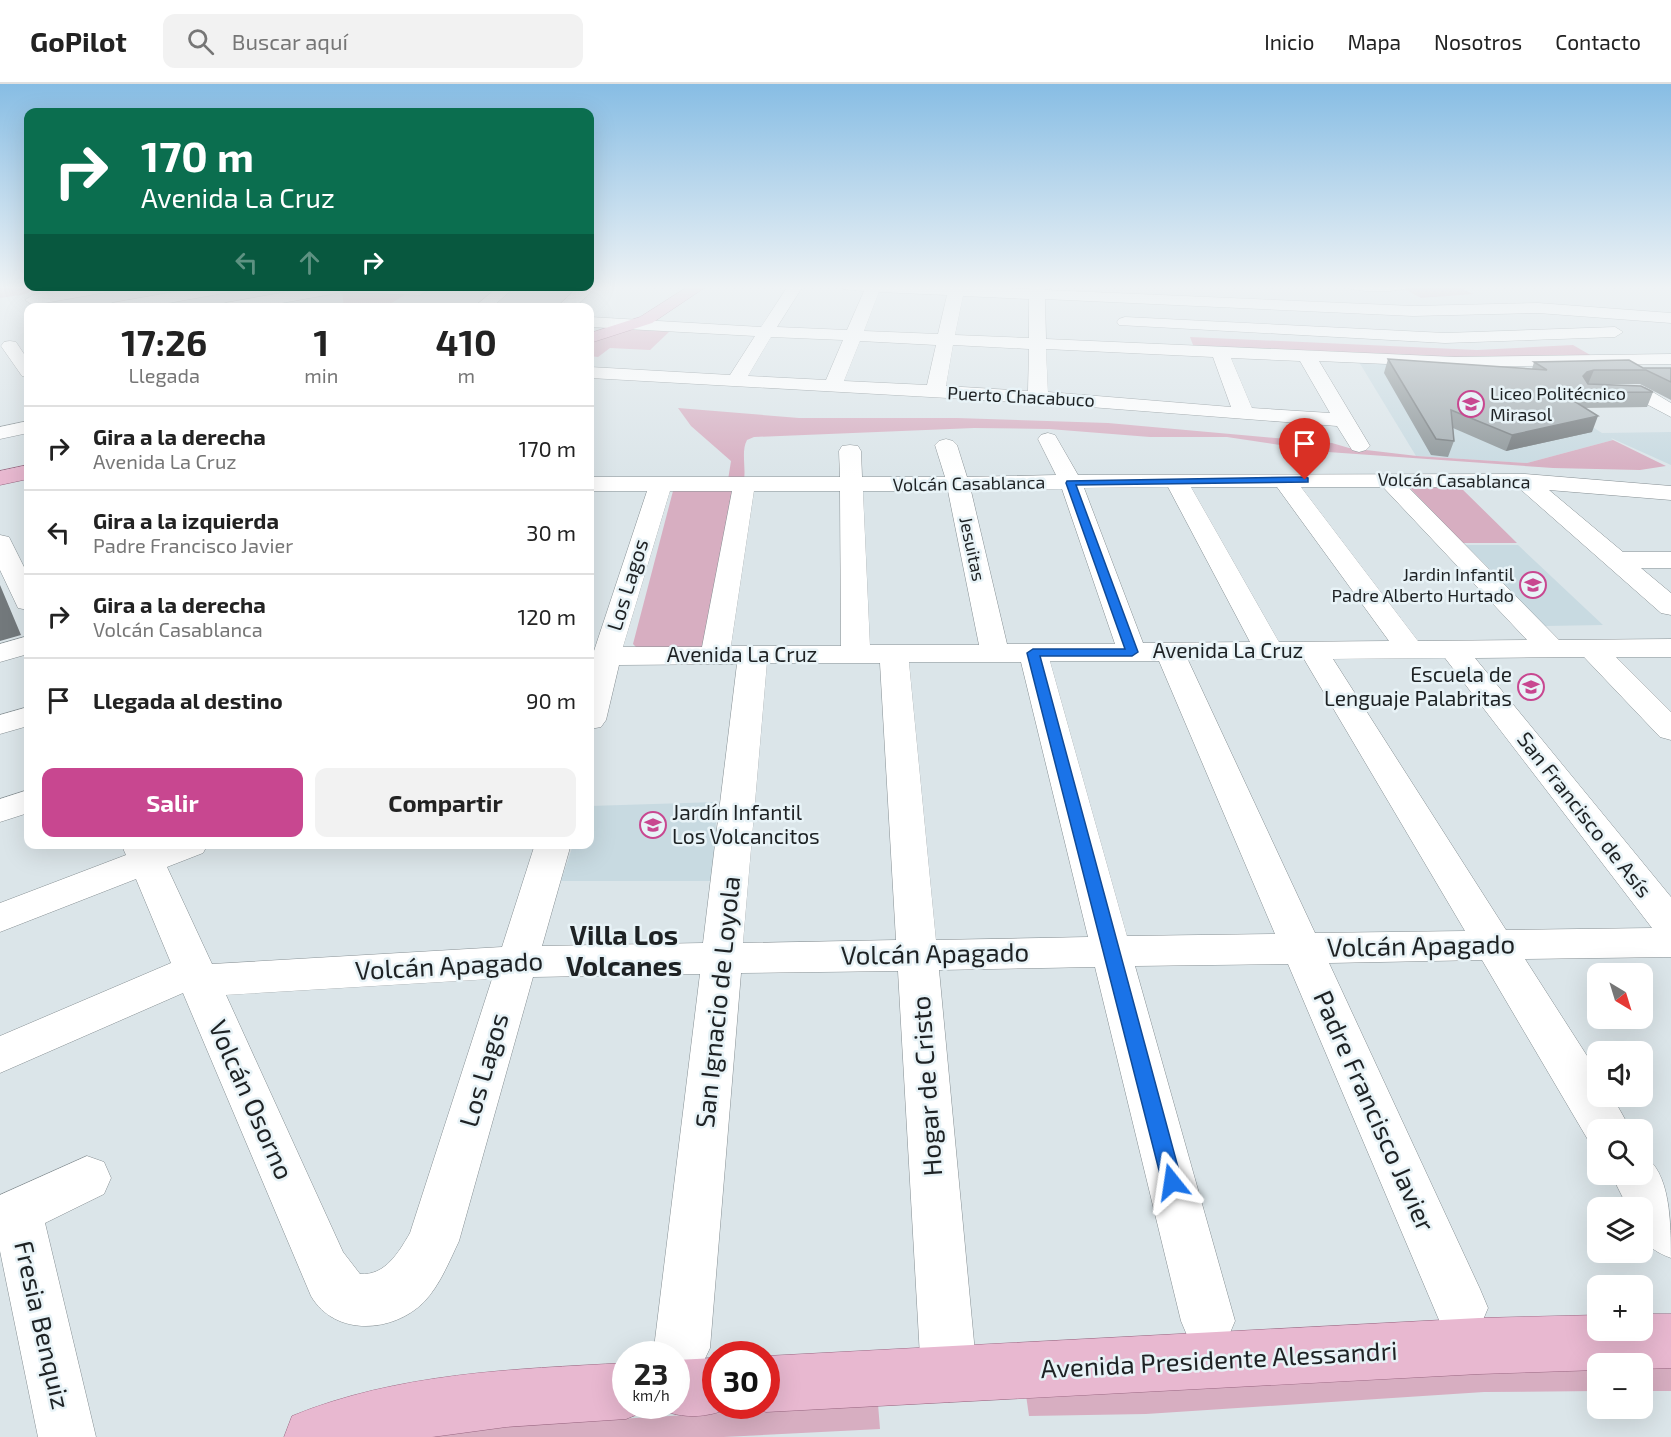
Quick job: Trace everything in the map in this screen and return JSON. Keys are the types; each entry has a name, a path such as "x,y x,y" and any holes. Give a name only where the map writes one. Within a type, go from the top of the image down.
{"main road":[{"path":"0,478 24,473"},
{"name":"Avenida Presidente Alessandri","path":"780,1383 1479,1346 1671,1341"},
{"path":"313,1437 374,1420 446,1405 489,1399 612,1392"}],"street":[{"path":"7,349 24,368"},
{"path":"735,381 755,349"},
{"path":"833,386 848,349"},
{"path":"935,392 943,349"},
{"path":"1036,349 1038,397"},
{"path":"1130,349 1143,404"},
{"path":"1151,349 1488,363 1671,359"},
{"path":"1585,349 1605,360"},
{"path":"1220,353 1244,414"},
{"path":"1307,357 1359,446"},
{"path":"1626,359 1653,375"},
{"path":"636,376 651,360"},
{"path":"1422,361 1436,373 1503,376"},
{"name":"Puerto Chacabuco","path":"594,373 1038,397 1343,420"},
{"path":"1589,392 1639,392 1671,411"},
{"path":"0,433 24,428"},
{"name":"Padre Francisco Javier","path":"1048,439 1151,652 1302,948 1461,1308"},
{"name":"Jesuitas","path":"946,445 1110,951 1208,1321"},
{"name":"Hogar de Cristo","path":"850,451 852,485 874,654 917,955 949,1374"},
{"path":"1176,480 1269,651"},
{"name":"Volcán Casablanca","path":"594,484 852,485 1176,480 1525,481 1671,493"},
{"path":"1284,480 1410,650"},
{"path":"1389,480 1551,649"},
{"path":"1525,481 1671,607"},
{"name":"Los Lagos","path":"594,693 603,638 660,485"},
{"name":"San Ignacio de Loyola","path":"691,1374 722,958 734,655 744,485"},
{"path":"1616,560 1671,560"},
{"name":"Avenida La Cruz","path":"603,638 734,655 1671,648"},
{"path":"0,653 24,646"},
{"path":"1591,648 1671,730"},
{"name":"San Francisco de Asís","path":"1453,650 1671,924"},
{"path":"1313,651 1601,1119"},
{"path":"0,725 24,717"},
{"path":"0,811 24,802"},
{"path":"0,918 143,853 164,849"},
{"name":"Los Lagos","path":"399,1288 411,1278 433,1240 551,849"},
{"name":"Volcán Osorno","path":"143,853 325,1270 338,1291 355,1301 369,1302 384,1298 399,1288"},
{"name":"Volcán Apagado","path":"0,1054 197,975 516,962 1671,942"},
{"path":"8,1216 87,1178"},
{"path":"1642,1185 1671,1234"},
{"name":"Fresia Benquiz","path":"8,1216 67,1437"}],"shaded area":[{"path":"594,349 608,349 598,357 594,356"},
{"path":"1580,349 1592,356 1490,360 1195,350"},
{"name":"Liceo Politécnico Mirasol","path":"1359,362 1499,367 1602,433 1671,432 1671,465 1611,438 1613,440 1527,463 1416,456"},
{"path":"678,408 799,418 957,418 1108,423 1332,443 1349,448 1417,456 1527,463 1613,440 1666,466 1640,470 1553,468 1328,452 1227,437 1150,437 1049,429 974,428 754,437 747,440 745,444 744,480 728,480 731,461 691,426"},
{"path":"1406,484 1457,484 1517,543 1462,543"},
{"path":"673,491 734,491 710,643 701,647 638,649 633,644"},
{"name":"Jardin Infantil Padre Alberto Hurtado","path":"1466,545 1518,545 1603,625 1545,626"},
{"name":"Jardín Infantil Los Volcancitos","path":"717,802 713,881 561,881 572,849 594,849 594,806"},
{"path":"1653,1367 1671,1367 1671,1391 1653,1391"},
{"path":"1587,1368 1587,1391 1484,1392 1146,1414 1029,1416 1026,1395"},
{"path":"878,1404 880,1429 723,1437 417,1437 516,1425 619,1419 690,1419 690,1415 702,1414 702,1419 780,1419 780,1410"}],"building":[{"path":"1388,359 1547,370 1534,362 1629,360 1643,368 1671,368 1671,382 1646,370 1594,370 1583,376 1588,384 1641,386 1653,392 1561,393 1598,416 1512,435 1451,410 1454,441 1436,439"}],"place":[{"name":"Liceo Politécnico Mirasol","path":"1471,404"},
{"name":"Jardin Infantil Padre Alberto Hurtado","path":"1533,585"},
{"name":"Escuela de Lenguaje Palabritas","path":"1531,687"},
{"name":"Jardín Infantil Los Volcancitos","path":"653,825"}],"district":[{"name":"Villa Los Volcanes","path":"624,952"}],"route":[{"path":"1172,1182 1033,653 1132,652 1071,483 1305,480"}]}
